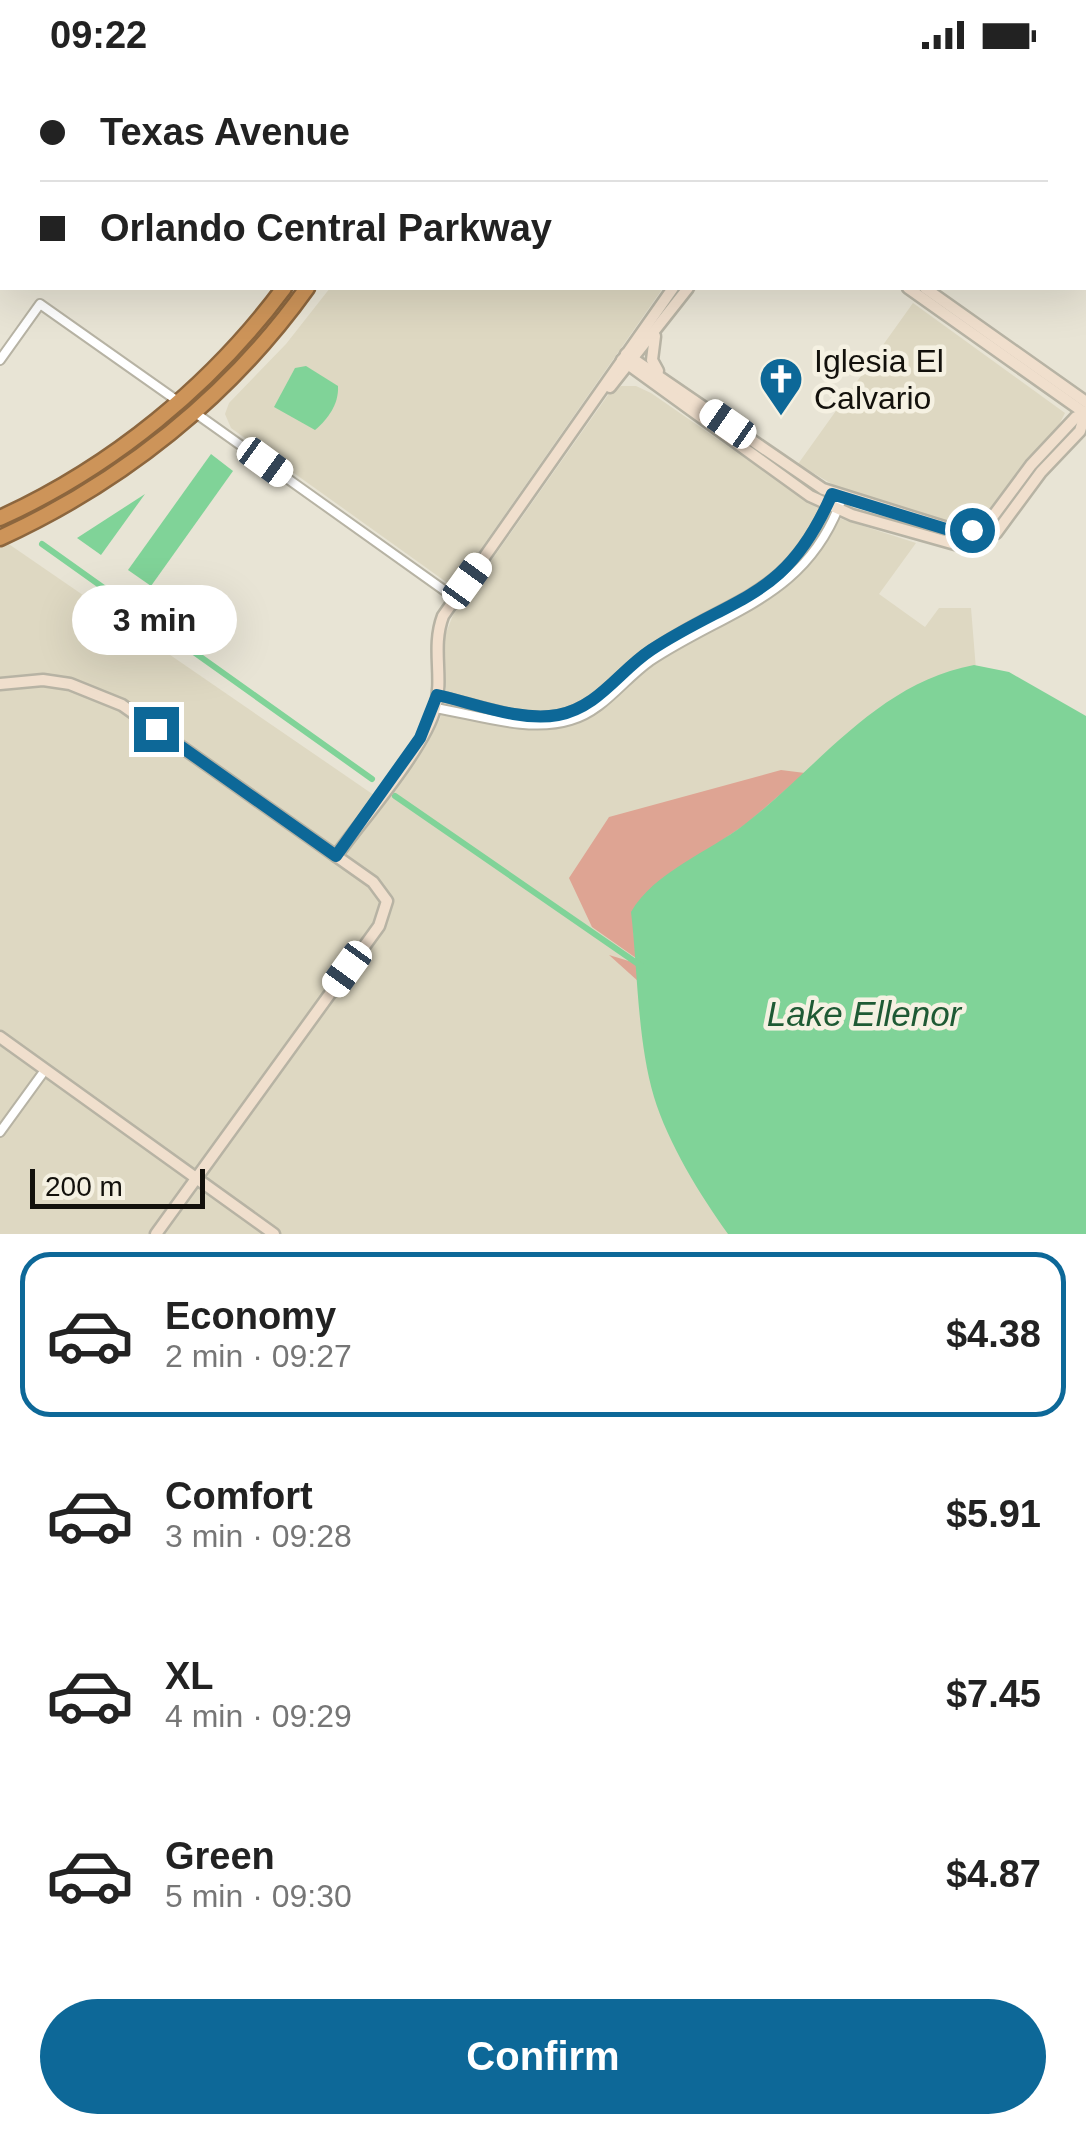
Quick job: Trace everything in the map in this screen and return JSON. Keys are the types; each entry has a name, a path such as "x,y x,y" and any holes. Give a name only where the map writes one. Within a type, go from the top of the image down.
{"highway":[{"path":"0,518 99,463 179,402 282,290"},
{"path":"0,538 78,498 165,437 262,344 305,290"},
{"path":"194,412 205,378"},
{"path":"165,437 179,402"}],"street":[{"path":"577,427 609,388 673,290"},
{"path":"336,856 420,738 435,708 435,645 455,598 627,360 660,326 687,290"},
{"path":"911,290 1085,414"},
{"path":"928,290 1086,402"},
{"path":"0,360 40,304 179,402"},
{"path":"931,304 953,308"},
{"path":"660,326 652,342 652,360 662,383"},
{"path":"627,360 801,482 835,501 914,534 988,538 1031,475 1064,443 1076,417 1085,414"},
{"path":"609,388 632,379 662,383"},
{"path":"194,412 455,598"},
{"path":"835,501 917,521 956,538"},
{"path":"437,695 536,716 555,716 588,704 655,647 773,582 801,552 835,501"},
{"path":"435,708 537,724 586,715 650,662 765,599 787,582 813,554 835,501"},
{"path":"914,534 917,521"},
{"path":"0,684 38,680 70,684 112,700 374,882 386,901 378,926 156,1234"},
{"path":"0,1037 274,1234"},
{"path":"0,1132 45,1070"}],"shaded area":[{"path":"328,290 662,290 457,583 449,584 231,428 225,414 229,403 286,344"},
{"path":"913,303 1065,413 1054,435 1030,456 982,520 953,525 842,490 798,464"},
{"path":"621,386 636,386 651,393 826,514 916,543 879,594 925,627 939,608 971,608 978,694 782,1234 0,1234 0,538 384,802 440,719 446,691 444,638 453,615 608,395"},
{"path":"781,770 805,773 746,824 668,877 633,927 639,982 609,955 632,962 636,958 592,927 569,878 609,817"}],"water":[{"path":"306,366 338,386 332,411 315,430 274,407 295,368"},
{"path":"211,454 233,471 151,586 128,570"},
{"path":"145,494 101,555 77,538"},
{"name":"Lake Ellenor","path":"974,665 1009,672 1086,716 1086,1234 728,1234 686,1168 654,1097 641,1029 631,912 653,885 745,824 878,708 939,675"}],"waterway":[{"path":"42,544 372,779"},
{"path":"395,796 644,968"}],"place":[{"name":"Iglesia El Calvario","path":"781,417"}],"route":[{"path":"156,729 336,856 420,738 430,722 437,695 536,716 555,716 588,704 655,647 773,582 801,552 832,494 957,532 972,530"}]}
